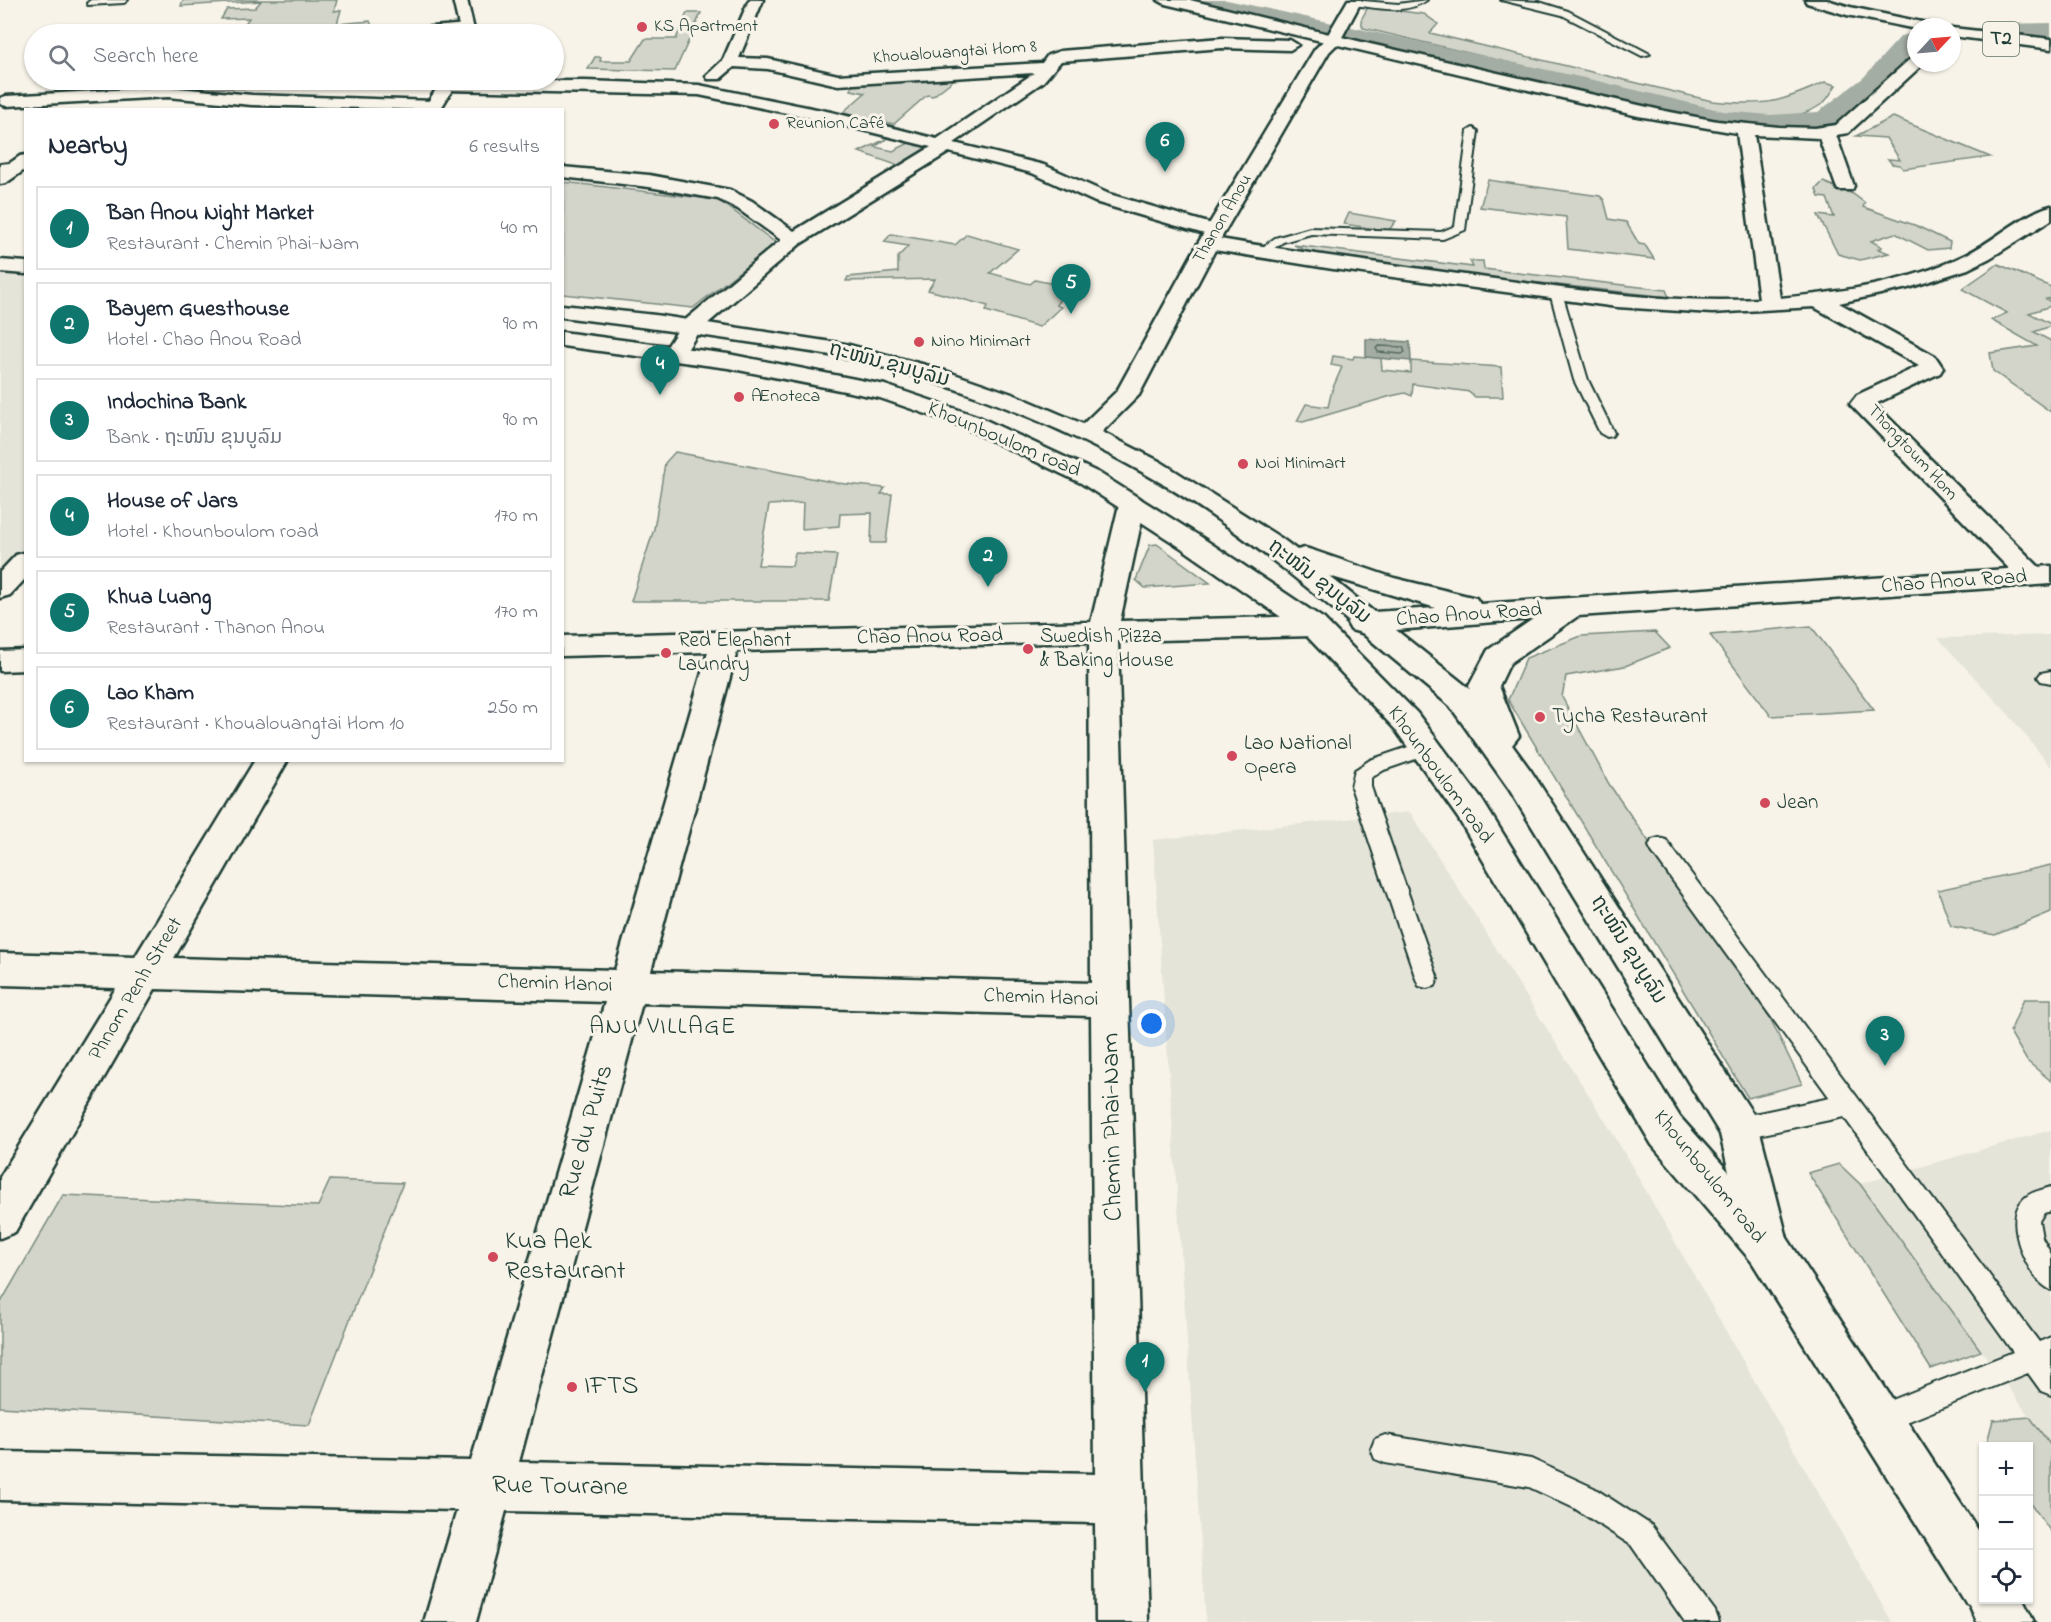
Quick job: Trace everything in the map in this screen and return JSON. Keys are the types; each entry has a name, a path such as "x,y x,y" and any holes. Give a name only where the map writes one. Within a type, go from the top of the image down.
{"main road":[{"path":"460,0 466,24"},
{"path":"699,90 730,62 756,0"},
{"path":"1165,0 1181,2 1327,45 1673,119 1745,130 1826,133 1842,129 1907,70"},
{"path":"1812,0 1847,11 1907,23"},
{"name":"Thanon Anou","path":"1086,434 1127,395 1211,237 1355,1"},
{"name":"T2","path":"1961,33 2051,44"},
{"name":"Khoualouangtai Hom 8","path":"730,62 768,64 838,80 1047,67 1053,58 1060,56 1222,43 1327,45"},
{"path":"674,353 691,327 792,240 944,145 1037,79 1047,67"},
{"path":"564,85 699,90 831,117 1038,168 1102,198 1261,253 1556,293 1673,305 1712,307 1770,304 1818,300 1880,288 1964,264 2048,216"},
{"path":"6,100 116,93 125,90"},
{"path":"157,90 266,105 433,108 443,90"},
{"path":"266,105 281,90"},
{"path":"95,108 116,93"},
{"path":"1745,130 1770,304"},
{"path":"1826,133 1845,186"},
{"path":"0,179 22,162"},
{"path":"564,172 649,181 723,194 746,205 792,240"},
{"path":"0,266 24,268"},
{"name":"Thongtoum Hom","path":"1818,300 1927,361 1932,368 1865,400 1863,404 2041,576"},
{"name":"ຖະໜົນ ຂຸນບູລົມ","path":"564,311 691,327 845,351 918,370 1007,400 1086,434 1152,467 1272,544 1371,622 1461,698 1520,780 1739,1128 1767,1247"},
{"name":"Khounboulom road","path":"564,339 728,361 885,392 969,421 1030,447 1090,478 1314,626 1406,721 1470,809 1666,1131 1767,1247 1979,1579"},
{"name":"Chemin Phai-Nam","path":"1122,1622 1103,633 1132,505"},
{"path":"1272,544 1359,578 1429,597 1506,612"},
{"path":"0,589 24,563"},
{"name":"Chao Anou Road","path":"564,646 1314,626 1572,606 2041,576"},
{"path":"1520,780 1484,686 1498,657 1572,606"},
{"name":"Rue du Puits","path":"450,1622 725,642"},
{"path":"0,661 24,660"},
{"name":"Phnom Penh Street","path":"0,1217 271,762"},
{"name":"Chemin Hanoi","path":"0,969 1110,999"},
{"name":"Rue Tourane","path":"0,1476 1120,1499"},
{"path":"1996,1604 2008,1622"}],"lane":[{"path":"91,3 124,0"},
{"path":"1355,1 1395,8 1412,6 1423,0"},
{"path":"1505,0 1539,5 1565,13 1645,54"},
{"path":"1261,253 1279,240 1310,231 1443,236 1461,228 1473,131"},
{"path":"0,166 22,162"},
{"path":"1556,293 1581,380 1607,433"},
{"path":"1426,748 1377,765 1362,775 1360,787 1427,979"},
{"path":"1659,846 1849,1104 2042,1353 2051,1381"},
{"path":"1739,1128 1849,1104"},
{"path":"2051,1199 2043,1200 2030,1209 2025,1218 2028,1236 2051,1277"},
{"path":"1877,1420 2042,1353"},
{"path":"1385,1449 1531,1473 1584,1498 1641,1535 1704,1622"}],"shaded area":[{"path":"183,0 337,0 334,11 341,10 337,24 245,24 249,18 221,19 227,9 255,8 261,1 181,6"},
{"path":"1368,7 1424,14 1438,24 1430,33 1712,101 1770,102 1795,95 1825,82 1836,85 1822,104 1796,115 1767,118 1709,110 1363,28 1361,20"},
{"path":"687,13 701,13 675,71 588,69 595,57 601,57 600,61 631,61 645,39 676,39"},
{"path":"370,21 371,24 337,24"},
{"path":"961,74 933,96 927,95 894,124 842,113 865,93 851,90 854,83"},
{"path":"1893,117 1990,157 1903,169 1900,165 1892,164 1888,159 1900,160 1886,138 1856,136"},
{"path":"888,138 875,147 893,151 909,143 927,148 899,166 859,152"},
{"path":"1488,180 1600,196 1604,200 1609,219 1626,222 1639,244 1645,245 1654,259 1568,249 1566,217 1480,207"},
{"path":"564,182 719,200 776,243 693,308 564,294"},
{"path":"1823,182 1853,194 1865,203 1863,207 1917,226 1950,242 1949,248 1928,250 1895,233 1871,241 1882,247 1878,249 1889,253 1860,260 1838,254 1818,215 1834,217 1827,198 1819,197 1816,189"},
{"path":"1349,213 1396,221 1388,231 1344,224"},
{"path":"891,234 955,245 967,234 1018,249 990,273 1030,284 1035,280 1069,287 1056,305 1061,307 1039,327 986,311 988,306 928,290 935,279 846,281 848,277 898,272 898,257 908,246 884,242"},
{"path":"1294,245 1473,267 1470,261 1483,261 1484,269 1666,290 1669,297 1357,263 1311,253"},
{"path":"1998,264 2051,287 2051,298 2046,299 2051,302 2051,306 2029,313 2051,324 2051,326 2034,332 2051,341 2051,412 1993,371 1990,353 2037,346 1991,320 2007,313 1962,289"},
{"path":"0,266 24,268 24,558 0,585"},
{"path":"1333,356 1353,359 1354,356 1381,358 1382,370 1411,373 1411,361 1501,367 1503,397 1475,397 1470,392 1413,384 1412,396 1405,393 1391,396 1303,422 1297,421 1306,404 1328,407 1332,390 1342,367 1331,365"},
{"path":"675,452 837,483 885,488 881,494 892,494 886,543 871,543 872,513 840,514 839,526 802,529 803,503 769,505 758,565 792,566 795,553 837,555 829,601 631,601 654,529 665,463"},
{"path":"1157,544 1210,583 1145,588 1136,580 1150,545"},
{"path":"1811,626 1874,710 1771,716 1710,635"},
{"path":"1655,632 1670,648 1625,666 1566,676 1562,697 1609,784 1769,1016 1802,1084 1748,1098 1508,700 1526,658 1581,636"},
{"path":"2051,635 2051,767 2009,715 1938,638"},
{"path":"1410,812 1614,1135 1892,1622 1206,1622 1153,840"},
{"path":"2051,865 2051,912 1995,935 1951,926 1938,890"},
{"path":"2024,999 2051,999 2051,1081 2027,1061 2010,1032"},
{"path":"2051,1130 2051,1446 1860,1184"},
{"path":"1839,1164 1860,1184 1981,1351 1931,1369 1808,1173"},
{"path":"330,1180 403,1183 309,1425 0,1407 0,1304 63,1195 318,1206"},
{"path":"2030,1417 2051,1446 2051,1532 2033,1507 2033,1442 1987,1442 1993,1420"}],"water":[{"path":"1366,339 1410,342 1411,361 1366,357"}],"waterway":[{"path":"1198,0 1598,88 1723,119 1770,123 1825,119 1872,83 1907,43"},
{"path":"1990,31 2051,30"}],"place":[{"name":"KS Apartment","path":"642,27"},
{"name":"Reunion Café","path":"774,124"},
{"name":"Lao Kham","path":"1165,172"},
{"name":"Khua Luang","path":"1071,314"},
{"name":"Nino Minimart","path":"919,342"},
{"name":"House of Jars","path":"660,395"},
{"name":"Ænoteca","path":"739,397"},
{"name":"Noi Minimart","path":"1243,464"},
{"name":"Bayern Guesthouse","path":"988,587"},
{"name":"Swedish Pizza & Baking House","path":"1028,649"},
{"name":"Red Elephant Laundry","path":"666,653"},
{"name":"Tycha Restaurant","path":"1540,717"},
{"name":"Lao National Opera","path":"1232,756"},
{"name":"Jean","path":"1765,803"},
{"name":"Indochina Bank","path":"1885,1066"},
{"name":"Kua Aek Restaurant","path":"493,1257"},
{"name":"IFTS","path":"572,1387"},
{"name":"Ban Anou Night Market","path":"1145,1392"}],"district":[{"name":"ANU VILLAGE","path":"663,1027"}]}
